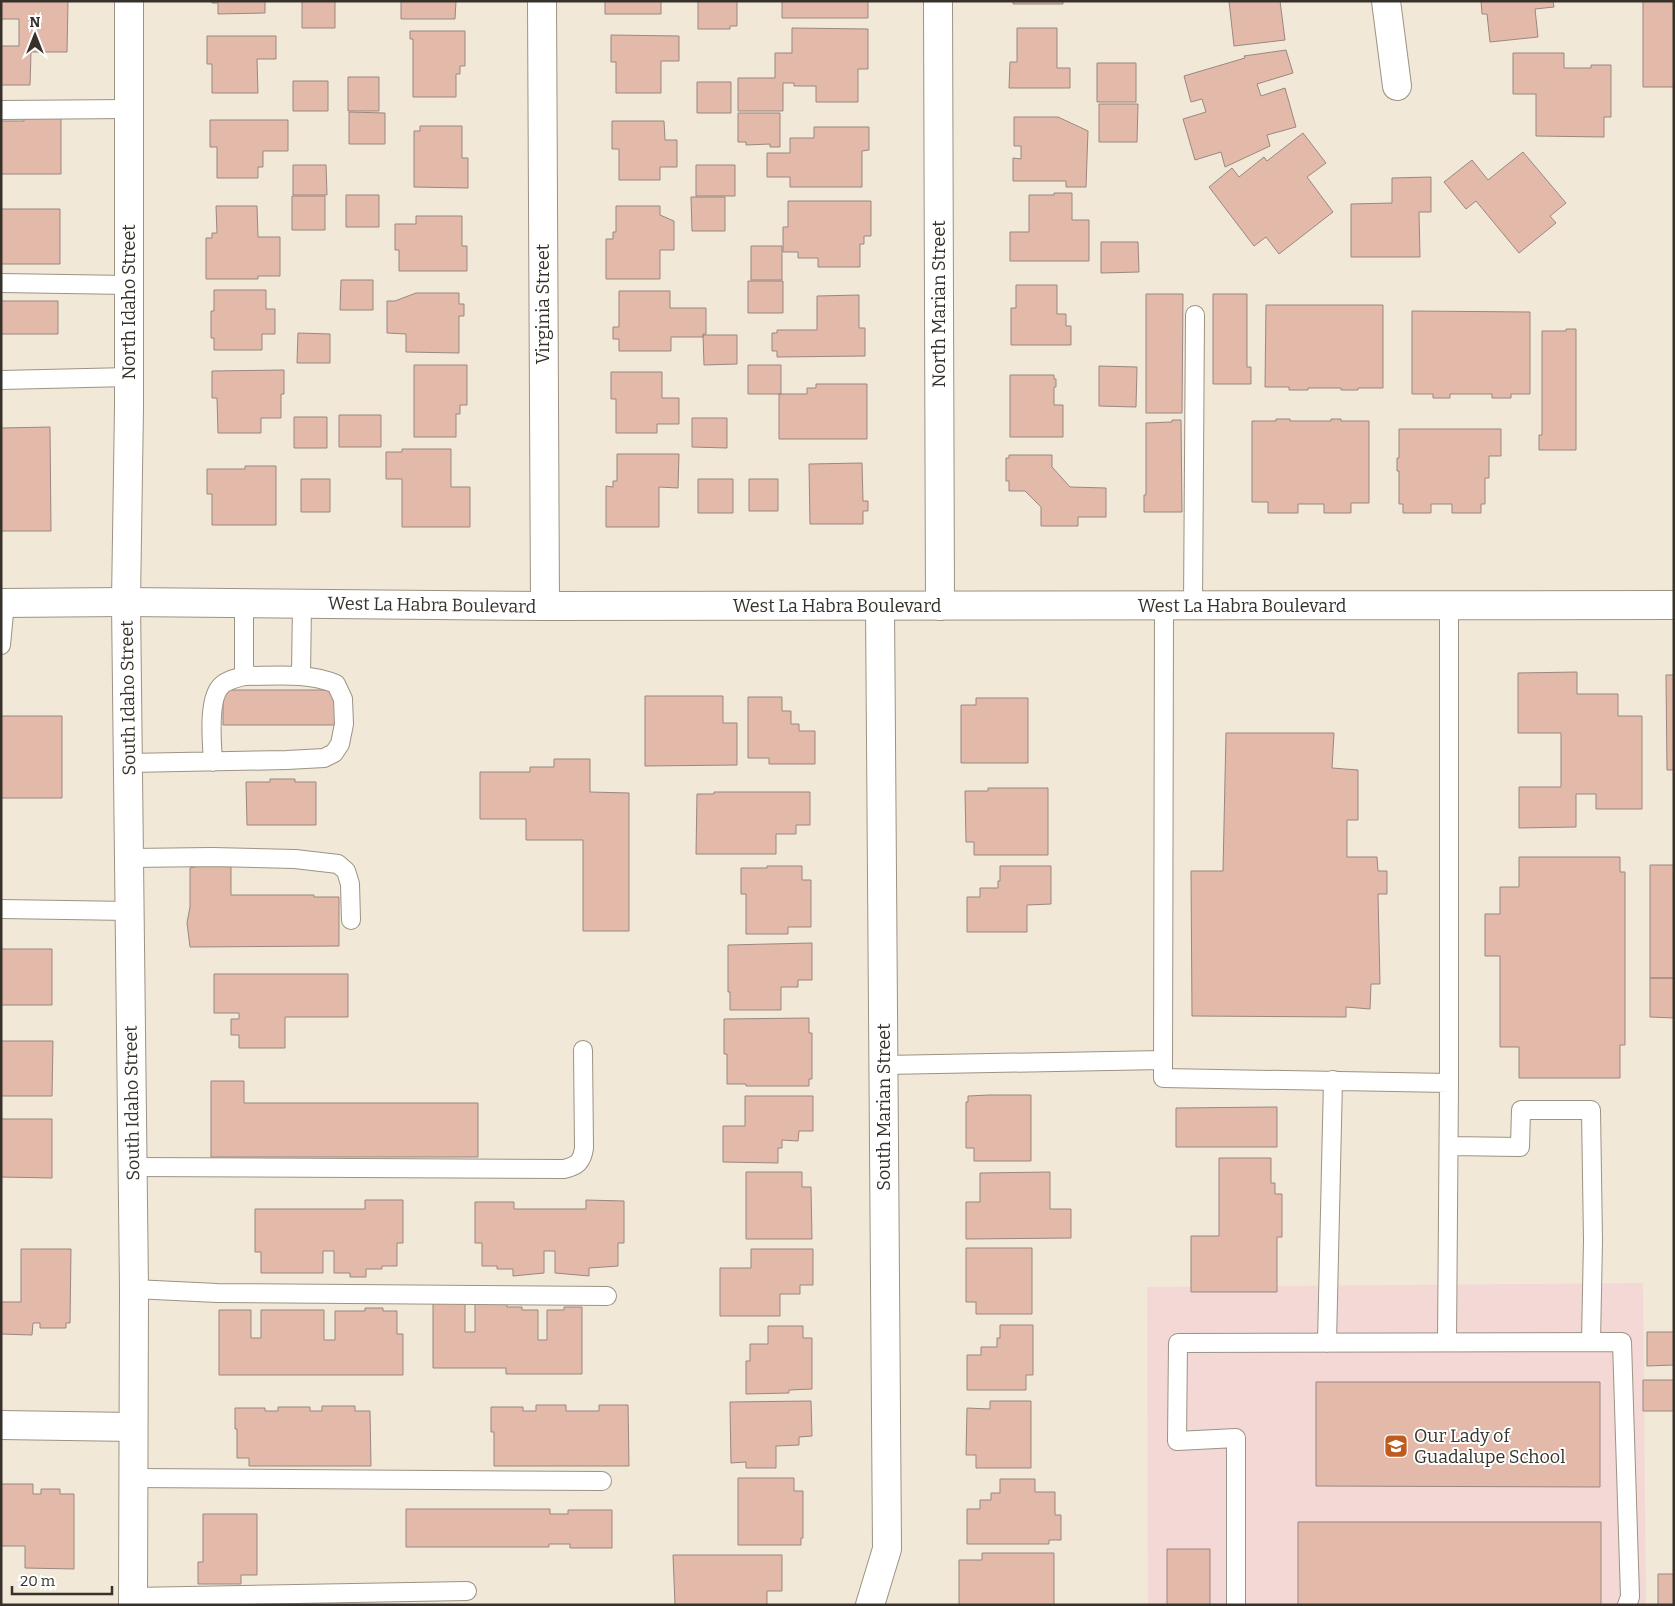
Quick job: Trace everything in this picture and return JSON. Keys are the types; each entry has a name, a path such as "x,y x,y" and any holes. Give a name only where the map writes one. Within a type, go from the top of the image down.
{"street":[{"name":"North Idaho Street","path":"126,602 129,377 130,1"},
{"name":"Virginia Street","path":"542,1 544,606"},
{"name":"North Marian Street","path":"938,1 940,606"},
{"path":"1386,1 1397,86"},
{"name":"West La Habra Boulevard","path":"3,603 126,602 544,606 1674,605"},
{"name":"South Idaho Street","path":"126,602 134,1289 133,1601"},
{"name":"South Marian Street","path":"870,1605 887,1549 880,606"},
{"path":"1,1425 133,1427"}],"lane":[{"path":"1,110 130,110"},
{"path":"1,283 129,285"},
{"path":"1193,606 1195,315"},
{"path":"1,380 129,377"},
{"path":"1,645 3,603"},
{"path":"244,603 244,676"},
{"path":"301,675 302,604"},
{"path":"1446,1342 1449,1146 1449,605"},
{"path":"1164,606 1163,1078 1449,1082"},
{"path":"128,763 213,762 296,760 324,758 334,753 340,744 344,724 343,699 336,684 320,678 301,675 244,676 223,684 216,692 212,731 213,762"},
{"path":"130,858 296,859 338,864 346,871 350,884 351,920"},
{"path":"1,909 130,911"},
{"path":"133,1167 564,1169 576,1166 582,1159 584,1148 583,1050"},
{"path":"884,1065 1163,1060"},
{"path":"1327,1343 1333,1080"},
{"path":"1449,1146 1520,1147 1521,1110 1591,1110 1593,1240 1591,1342"},
{"path":"134,1289 217,1293 607,1296"},
{"path":"1236,1605 1236,1438 1177,1441 1178,1343 1622,1342 1630,1597 1627,1605"},
{"path":"133,1478 602,1482"},
{"path":"133,1601 467,1591"}],"shaded area":[{"name":"Our Lady of Guadalupe School","path":"1643,1283 1646,1605 1148,1605 1147,1287"}],"building":[{"path":"1,1 68,1 67,52 31,52 30,85 1,85 1,46 19,46 19,19 1,19"},
{"path":"212,1 265,1 265,13 218,14 218,3 212,3"},
{"path":"302,1 335,1 335,28 302,28"},
{"path":"401,1 456,1 455,19 401,19"},
{"path":"605,1 661,1 661,14 605,14"},
{"path":"698,1 737,1 737,26 730,26 730,29 698,29"},
{"path":"782,1 868,1 868,18 782,18"},
{"path":"1013,1 1063,1 1063,4 1013,4"},
{"path":"1229,1 1280,1 1285,40 1234,46"},
{"path":"1481,1 1553,1 1554,7 1535,9 1538,37 1490,42 1487,14 1482,14"},
{"path":"1643,1 1674,1 1674,87 1643,87"},
{"path":"792,28 868,29 868,69 858,69 858,102 816,102 816,86 794,86 794,83 783,83 783,111 738,111 738,78 775,78 775,53 792,53"},
{"path":"1017,28 1057,28 1057,68 1070,68 1070,88 1009,88 1010,62 1017,62"},
{"path":"410,31 465,31 465,66 460,66 460,74 456,74 456,97 413,97 413,39 410,39"},
{"path":"611,35 679,36 679,61 661,61 661,93 616,93 616,62 611,62"},
{"path":"207,36 276,36 276,59 257,59 258,93 212,93 212,64 207,64"},
{"path":"1286,50 1293,73 1257,84 1261,96 1285,88 1296,127 1267,135 1270,146 1225,167 1221,152 1195,160 1183,119 1206,112 1202,99 1191,102 1184,76 1245,58 1244,56"},
{"path":"1513,53 1564,53 1564,68 1591,68 1591,65 1611,65 1611,117 1604,117 1604,137 1536,136 1536,94 1513,94"},
{"path":"1097,63 1136,63 1136,102 1097,102"},
{"path":"348,77 379,77 379,111 348,111"},
{"path":"293,81 328,81 328,111 293,111"},
{"path":"697,82 731,82 731,113 697,113"},
{"path":"1099,104 1138,104 1137,142 1099,142"},
{"path":"349,112 385,113 385,144 349,144"},
{"path":"738,113 780,113 780,147 770,147 770,144 746,145 746,142 738,142"},
{"path":"24,117 61,117 61,174 1,174 1,121 24,121"},
{"path":"1014,117 1058,117 1088,131 1086,187 1066,187 1066,181 1013,181 1013,158 1021,159 1021,146 1014,146"},
{"path":"210,120 288,120 288,151 263,151 263,167 258,167 258,178 217,178 217,147 210,147"},
{"path":"612,121 664,121 665,140 677,140 677,167 660,167 660,180 619,180 619,149 612,149"},
{"path":"420,126 462,126 462,158 468,158 468,188 414,187 414,131 420,131"},
{"path":"814,127 869,127 869,150 862,151 862,187 790,187 790,177 767,177 767,153 790,153 790,138 814,138"},
{"path":"1303,133 1326,163 1307,177 1333,212 1279,254 1266,237 1254,246 1209,187 1232,168 1239,177 1264,157 1267,161"},
{"path":"1523,152 1566,203 1550,216 1556,223 1519,253 1476,201 1466,209 1444,182 1472,160 1488,180"},
{"path":"293,165 326,165 327,195 293,195"},
{"path":"696,165 735,165 735,196 696,196"},
{"path":"1431,177 1431,212 1419,212 1420,257 1351,257 1351,204 1392,203 1392,178"},
{"path":"1054,193 1072,193 1072,220 1089,220 1089,261 1010,261 1010,232 1029,232 1029,195 1054,195"},
{"path":"346,195 379,195 379,227 346,227"},
{"path":"292,196 325,196 325,230 292,230"},
{"path":"691,197 725,197 725,231 692,231"},
{"path":"788,201 871,201 871,236 864,236 864,244 860,244 860,267 818,267 818,258 798,258 798,252 783,252 783,227 788,227"},
{"path":"216,206 257,206 258,237 280,237 280,276 258,276 258,279 206,279 206,238 212,238 212,233 217,233"},
{"path":"616,206 660,206 660,215 674,221 674,250 660,250 660,279 606,279 606,239 613,239 613,232 616,232"},
{"path":"1,209 60,209 60,264 1,264"},
{"path":"416,216 462,216 462,246 467,246 467,271 399,271 399,250 395,250 395,224 416,224"},
{"path":"1101,242 1138,242 1139,272 1101,273"},
{"path":"751,246 782,246 782,280 751,280"},
{"path":"341,280 373,280 373,310 340,310"},
{"path":"748,281 783,281 783,313 748,313"},
{"path":"1016,285 1057,285 1057,314 1066,314 1066,326 1071,326 1071,345 1011,345 1011,308 1016,308"},
{"path":"214,290 266,290 266,309 275,309 275,334 262,334 262,350 214,350 214,338 211,338 211,311 214,311"},
{"path":"619,291 670,291 670,308 706,308 706,334 703,334 703,337 671,337 671,351 619,351 619,339 613,339 613,327 619,327"},
{"path":"416,293 459,293 459,304 464,304 464,316 459,316 459,353 406,352 406,334 387,333 387,301 395,301"},
{"path":"1146,294 1183,294 1182,413 1146,413"},
{"path":"1213,294 1247,294 1247,367 1251,367 1251,384 1213,384"},
{"path":"859,295 859,328 865,328 865,356 777,357 777,351 772,351 772,333 777,333 777,330 817,330 817,296"},
{"path":"1,301 58,301 58,334 1,334"},
{"path":"1266,305 1383,305 1383,388 1341,390 1341,388 1308,388 1308,390 1289,390 1289,387 1265,387"},
{"path":"1412,311 1530,312 1530,394 1511,394 1511,398 1492,398 1492,394 1450,394 1450,398 1433,398 1433,394 1412,394"},
{"path":"1566,329 1576,329 1576,450 1539,450 1539,435 1542,435 1542,331 1566,331"},
{"path":"298,333 330,334 330,363 297,363"},
{"path":"703,335 737,335 737,364 704,365"},
{"path":"414,365 467,365 467,405 460,405 460,414 456,414 456,437 414,437"},
{"path":"748,365 781,365 781,394 748,394"},
{"path":"1099,366 1137,367 1136,407 1099,406"},
{"path":"284,370 281,418 261,418 261,433 218,433 217,398 212,398 212,371"},
{"path":"611,372 662,372 662,398 679,398 679,424 657,424 657,433 616,433 616,399 611,399"},
{"path":"1010,375 1054,375 1056,387 1054,387 1054,405 1063,405 1063,437 1010,437"},
{"path":"816,384 867,384 867,439 779,439 779,394 807,394 807,388 816,388"},
{"path":"339,415 381,415 381,447 339,447"},
{"path":"294,417 327,417 327,448 294,448"},
{"path":"692,418 727,418 727,448 692,447"},
{"path":"1276,419 1290,419 1290,421 1331,421 1331,419 1341,419 1341,421 1369,421 1369,503 1351,503 1351,513 1324,513 1324,504 1298,504 1298,513 1268,513 1268,502 1252,502 1252,421 1276,421"},
{"path":"1172,420 1181,420 1182,512 1144,512 1144,495 1146,495 1146,423 1172,422"},
{"path":"50,427 51,531 1,531 1,428"},
{"path":"1399,429 1501,429 1501,456 1489,456 1489,478 1485,478 1485,504 1481,504 1481,513 1452,513 1452,504 1431,504 1431,513 1403,513 1403,504 1399,504 1399,471 1397,471"},
{"path":"402,449 451,449 451,487 470,487 470,527 402,527 402,479 386,479 386,452 402,452"},
{"path":"617,454 679,454 678,488 659,487 659,527 606,527 606,486 613,487 613,481 617,481"},
{"path":"1009,455 1052,455 1052,467 1070,487 1106,488 1106,517 1078,517 1078,526 1041,526 1041,507 1025,491 1009,491 1009,481 1006,481 1006,458 1009,458"},
{"path":"862,463 863,501 868,501 868,511 863,511 863,524 810,524 809,464"},
{"path":"245,466 276,466 276,525 212,525 212,494 207,494 207,469 245,469"},
{"path":"301,479 330,479 330,512 301,512"},
{"path":"698,479 733,479 733,513 698,513"},
{"path":"749,479 778,479 778,511 749,511"},
{"path":"1577,672 1577,694 1618,694 1618,716 1642,716 1642,809 1596,809 1596,794 1576,794 1576,827 1519,828 1519,787 1561,787 1561,733 1518,733 1518,673"},
{"path":"1666,675 1674,675 1674,770 1667,770"},
{"path":"223,690 336,690 336,725 223,725"},
{"path":"645,696 723,696 723,723 737,723 737,765 645,766"},
{"path":"748,697 782,697 782,711 791,711 791,724 799,724 799,731 815,731 815,764 769,764 769,758 748,758"},
{"path":"976,698 1028,698 1028,763 961,763 961,705 976,705"},
{"path":"1,716 62,716 62,798 1,798"},
{"path":"1226,733 1334,733 1332,768 1358,770 1358,820 1347,820 1347,857 1377,857 1378,871 1387,871 1387,894 1378,894 1380,984 1371,984 1370,1009 1346,1007 1346,1017 1192,1016 1191,871 1223,871"},
{"path":"554,759 590,759 590,792 629,793 629,931 583,931 583,840 526,840 526,819 480,819 480,772 530,772 530,767 554,767"},
{"path":"270,779 295,779 295,782 316,782 316,825 247,825 246,782 270,782"},
{"path":"988,788 1048,788 1048,855 974,855 974,842 966,842 965,791 988,791"},
{"path":"714,792 810,792 810,825 796,825 796,834 776,834 776,854 696,854 697,794 714,794"},
{"path":"1519,857 1620,857 1620,872 1625,872 1625,1045 1620,1045 1620,1078 1519,1078 1519,1047 1500,1047 1500,956 1485,956 1485,914 1500,914 1500,887 1519,887"},
{"path":"208,864 231,867 231,895 314,895 314,897 339,897 339,946 190,947 187,923 190,907 190,868"},
{"path":"1650,865 1674,865 1674,978 1650,978"},
{"path":"767,866 802,866 802,880 811,880 811,927 788,927 788,934 746,934 746,894 741,894 741,868 767,868"},
{"path":"1000,866 1051,866 1051,904 1027,905 1027,932 967,932 967,897 980,897 980,888 998,888"},
{"path":"812,943 812,980 798,980 798,987 781,987 781,1010 730,1010 728,945"},
{"path":"1,949 52,949 52,1005 1,1005"},
{"path":"214,974 348,974 348,1017 285,1017 285,1048 239,1048 239,1035 231,1035 231,1019 239,1019 239,1013 214,1013"},
{"path":"1650,978 1674,978 1674,1018 1650,1017"},
{"path":"809,1018 809,1033 812,1033 812,1079 809,1079 809,1086 746,1086 746,1084 727,1084 727,1054 724,1054 724,1019"},
{"path":"1,1041 53,1041 52,1096 1,1096"},
{"path":"211,1081 244,1081 244,1103 478,1103 478,1157 211,1157"},
{"path":"1031,1095 1031,1161 974,1161 974,1148 966,1148 966,1102 968,1102 968,1096"},
{"path":"745,1096 813,1096 813,1131 799,1131 798,1141 782,1140 782,1148 778,1148 778,1163 723,1162 723,1126 745,1126"},
{"path":"1277,1107 1277,1147 1176,1147 1176,1108"},
{"path":"1,1119 52,1119 52,1178 1,1177"},
{"path":"1219,1158 1271,1158 1271,1183 1275,1183 1275,1194 1282,1194 1282,1237 1277,1237 1277,1292 1191,1292 1191,1236 1219,1236"},
{"path":"746,1172 802,1172 802,1187 811,1187 812,1239 746,1239"},
{"path":"1050,1172 1050,1209 1071,1209 1071,1238 966,1239 966,1202 980,1202 980,1173"},
{"path":"365,1200 403,1200 403,1243 397,1243 397,1266 382,1266 382,1269 366,1269 366,1277 350,1277 350,1273 334,1273 334,1251 323,1251 323,1273 261,1273 261,1252 255,1252 255,1209 365,1209"},
{"path":"586,1200 624,1201 624,1243 618,1243 618,1266 589,1268 589,1276 555,1273 555,1251 544,1251 544,1273 513,1276 513,1269 497,1269 497,1266 482,1266 482,1243 475,1243 475,1202 514,1202 514,1209 586,1209"},
{"path":"966,1248 1032,1248 1032,1314 976,1314 976,1302 966,1302"},
{"path":"21,1249 71,1249 70,1323 66,1323 66,1328 40,1328 40,1323 33,1323 32,1335 1,1334 1,1302 21,1302"},
{"path":"751,1249 813,1249 813,1285 800,1285 800,1294 780,1294 780,1316 720,1316 720,1268 751,1268"},
{"path":"433,1301 465,1303 465,1332 475,1332 475,1303 507,1301 507,1307 522,1307 522,1310 538,1310 538,1340 547,1340 547,1310 564,1310 564,1307 582,1307 582,1374 506,1374 506,1368 433,1368"},
{"path":"365,1308 383,1308 383,1311 397,1311 397,1334 403,1334 403,1375 219,1375 219,1310 251,1310 251,1338 261,1338 261,1310 324,1310 324,1340 335,1340 335,1311 365,1311"},
{"path":"1000,1325 1033,1325 1033,1375 1026,1375 1026,1390 967,1390 967,1355 981,1355 981,1347 997,1347 997,1338 1000,1338"},
{"path":"768,1326 803,1326 803,1338 812,1338 812,1389 789,1390 789,1393 746,1394 746,1361 750,1361 750,1344 768,1344"},
{"path":"1647,1332 1674,1332 1674,1365 1647,1366"},
{"path":"1643,1380 1674,1380 1674,1411 1643,1411"},
{"path":"1316,1382 1600,1382 1600,1487 1316,1486"},
{"path":"811,1401 812,1436 799,1437 799,1445 776,1446 776,1468 746,1468 746,1462 731,1463 730,1402"},
{"path":"990,1401 1031,1401 1031,1468 976,1468 976,1455 966,1455 967,1408 990,1409"},
{"path":"536,1405 566,1405 566,1411 599,1411 599,1405 628,1405 629,1466 494,1466 494,1432 491,1432 491,1407 523,1407 523,1411 536,1411"},
{"path":"322,1406 355,1406 355,1411 370,1411 371,1466 249,1466 249,1458 237,1458 235,1408 265,1408 265,1411 278,1411 278,1407 310,1407 310,1411 322,1411"},
{"path":"738,1478 794,1478 794,1491 803,1491 803,1538 801,1538 801,1545 738,1545"},
{"path":"1000,1479 1035,1479 1035,1492 1055,1492 1055,1515 1061,1515 1061,1540 1049,1540 1049,1544 967,1544 967,1509 980,1509 980,1500 991,1500 991,1493 1000,1493"},
{"path":"1,1484 33,1484 33,1494 41,1494 41,1489 60,1489 60,1494 74,1494 74,1569 25,1568 25,1546 1,1546"},
{"path":"406,1509 550,1509 550,1514 568,1514 568,1510 612,1510 612,1548 570,1548 570,1544 549,1544 549,1547 406,1547"},
{"path":"203,1514 257,1514 257,1575 241,1575 241,1584 198,1584 198,1562 203,1562"},
{"path":"1298,1522 1601,1522 1601,1605 1298,1605"},
{"path":"1167,1549 1210,1549 1210,1605 1167,1605"},
{"path":"982,1553 1054,1553 1054,1605 959,1605 959,1560 982,1560"},
{"path":"673,1555 782,1555 782,1591 767,1591 767,1605 675,1605"},
{"path":"1658,1574 1674,1574 1674,1605 1658,1605"}],"place":[{"name":"Our Lady of Guadalupe School","path":"1396,1446"}]}
